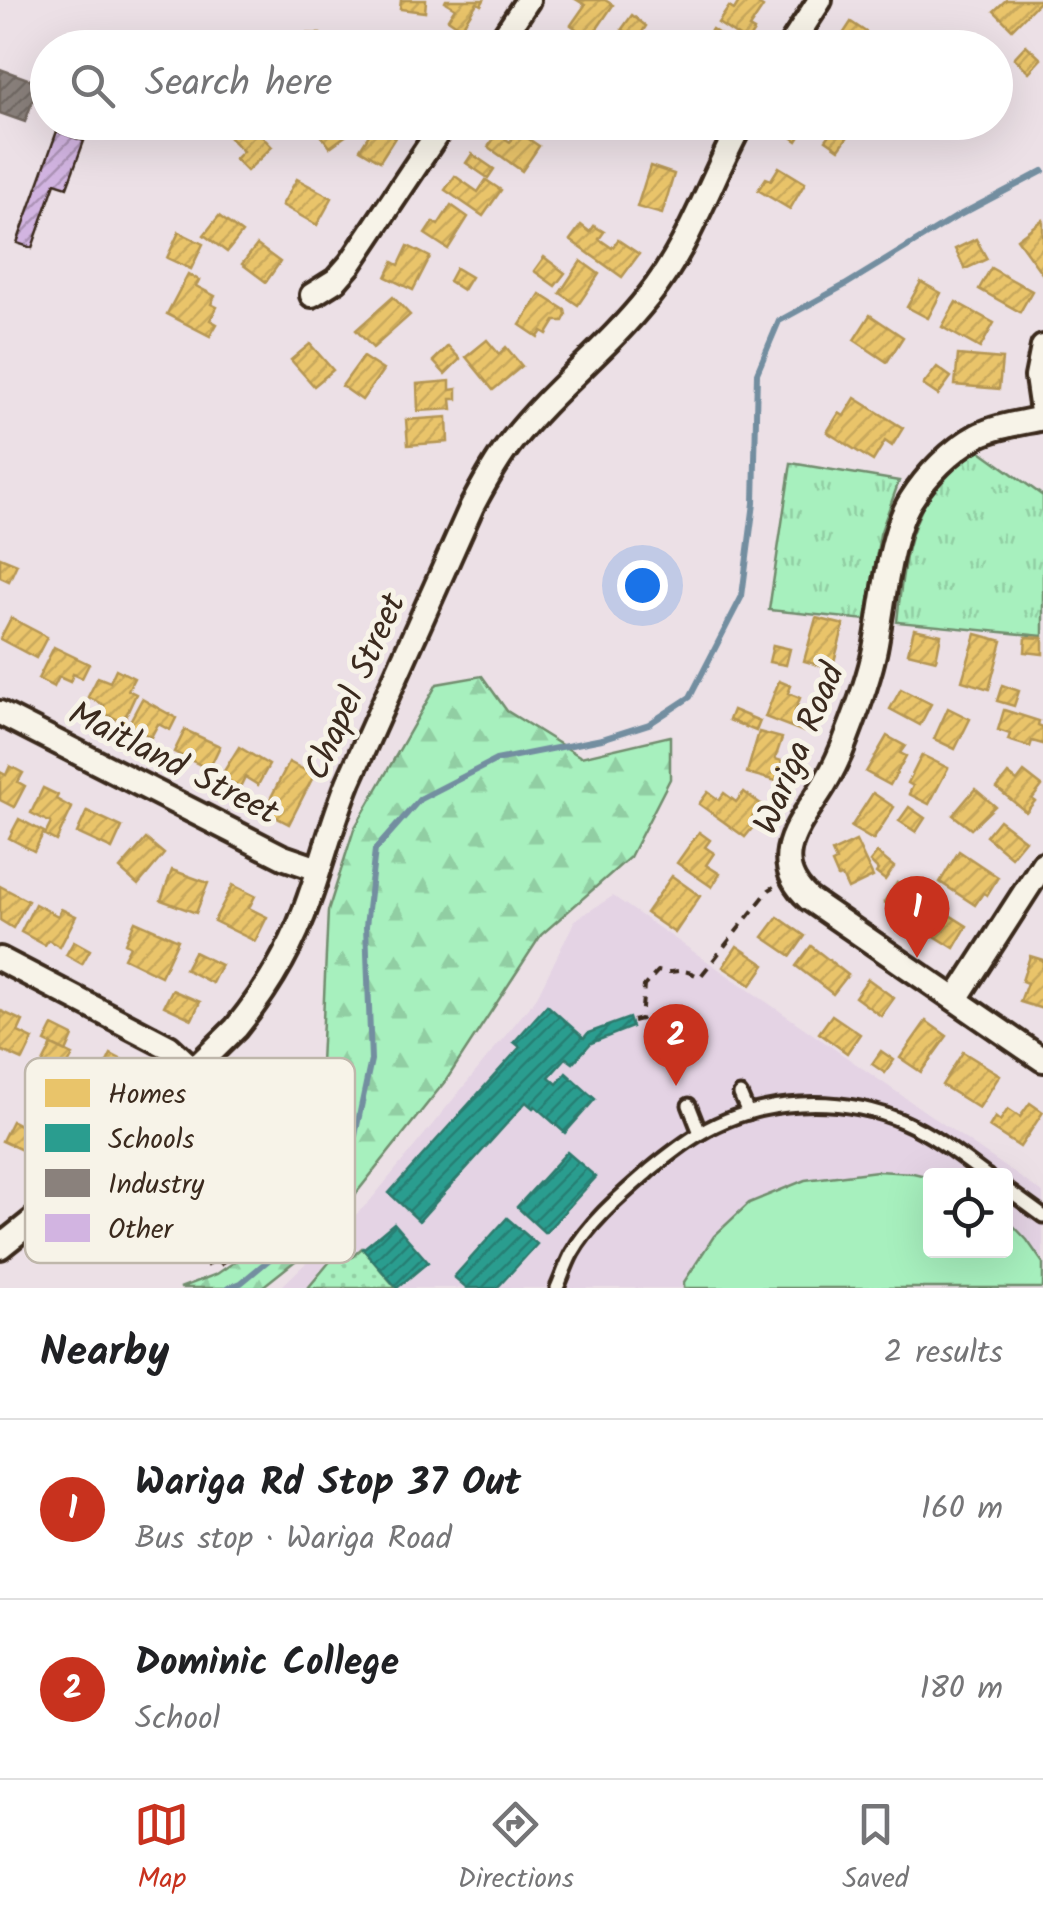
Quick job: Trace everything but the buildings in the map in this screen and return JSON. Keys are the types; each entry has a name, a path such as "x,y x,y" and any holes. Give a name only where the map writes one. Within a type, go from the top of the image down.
{"street":[{"path":"508,30 528,0"},
{"path":"801,30 820,0"},
{"path":"312,295 336,280 350,264 433,140"},
{"name":"Chapel Street","path":"206,1058 236,1028 294,936 349,781 490,472 532,418 625,324 657,285 684,242 733,140"},
{"path":"1043,346 1037,376 1043,418"},
{"name":"Wariga Road","path":"1043,418 978,436 940,466 911,500 898,530 874,654 857,711 826,781 788,846 787,855 792,880 809,899 1043,1060"},
{"name":"Maitland Street","path":"0,713 283,857 318,869"},
{"path":"956,998 1043,864"},
{"path":"0,959 169,1047 181,1058"},
{"name":"Chapel Street","path":"0,1248 25,1228"}],"lane":[{"path":"740,1094 748,1113"},
{"path":"557,1288 588,1230 648,1173 700,1133 748,1113 816,1102 879,1113 928,1134 976,1168"},
{"path":"689,1105 700,1133"},
{"path":"1013,1194 1043,1216"}],"path":[{"path":"633,1021 640,1018 644,986 658,972 682,969 700,977 768,890 792,880"}],"shaded area":[{"path":"613,896 1007,1168 923,1168 923,1258 1013,1258 1013,1172 1043,1193 1043,1288 280,1288 306,1263 355,1263 355,1216 537,997 575,920"}],"green space":[{"path":"978,449 1043,496 1043,636 897,622 907,551 918,518 940,481"},
{"path":"791,463 899,481 880,534 866,620 769,610"},
{"path":"482,676 507,711 581,757 670,736 670,779 630,857 541,935 447,1079 355,1195 355,1058 321,1058 328,911 354,829 437,684"},
{"path":"877,1171 923,1175 923,1258 1013,1258 1013,1225 1043,1263 1043,1288 684,1288 714,1236 749,1203 805,1180"},
{"path":"362,1248 396,1288 308,1288 329,1263 355,1263 355,1254"},
{"path":"233,1263 293,1263 261,1288 180,1288 217,1274"}],"waterway":[{"path":"355,1135 371,1060 366,926 375,850 420,799 496,760 602,739 649,724 690,697 742,596 754,503 757,373 779,321 1043,171"},
{"path":"228,1288 241,1283 265,1263"}],"place":[{"name":"Wariga Rd Stop 37 Out","path":"917,958"},
{"name":"Dominic College","path":"676,1086"}]}
